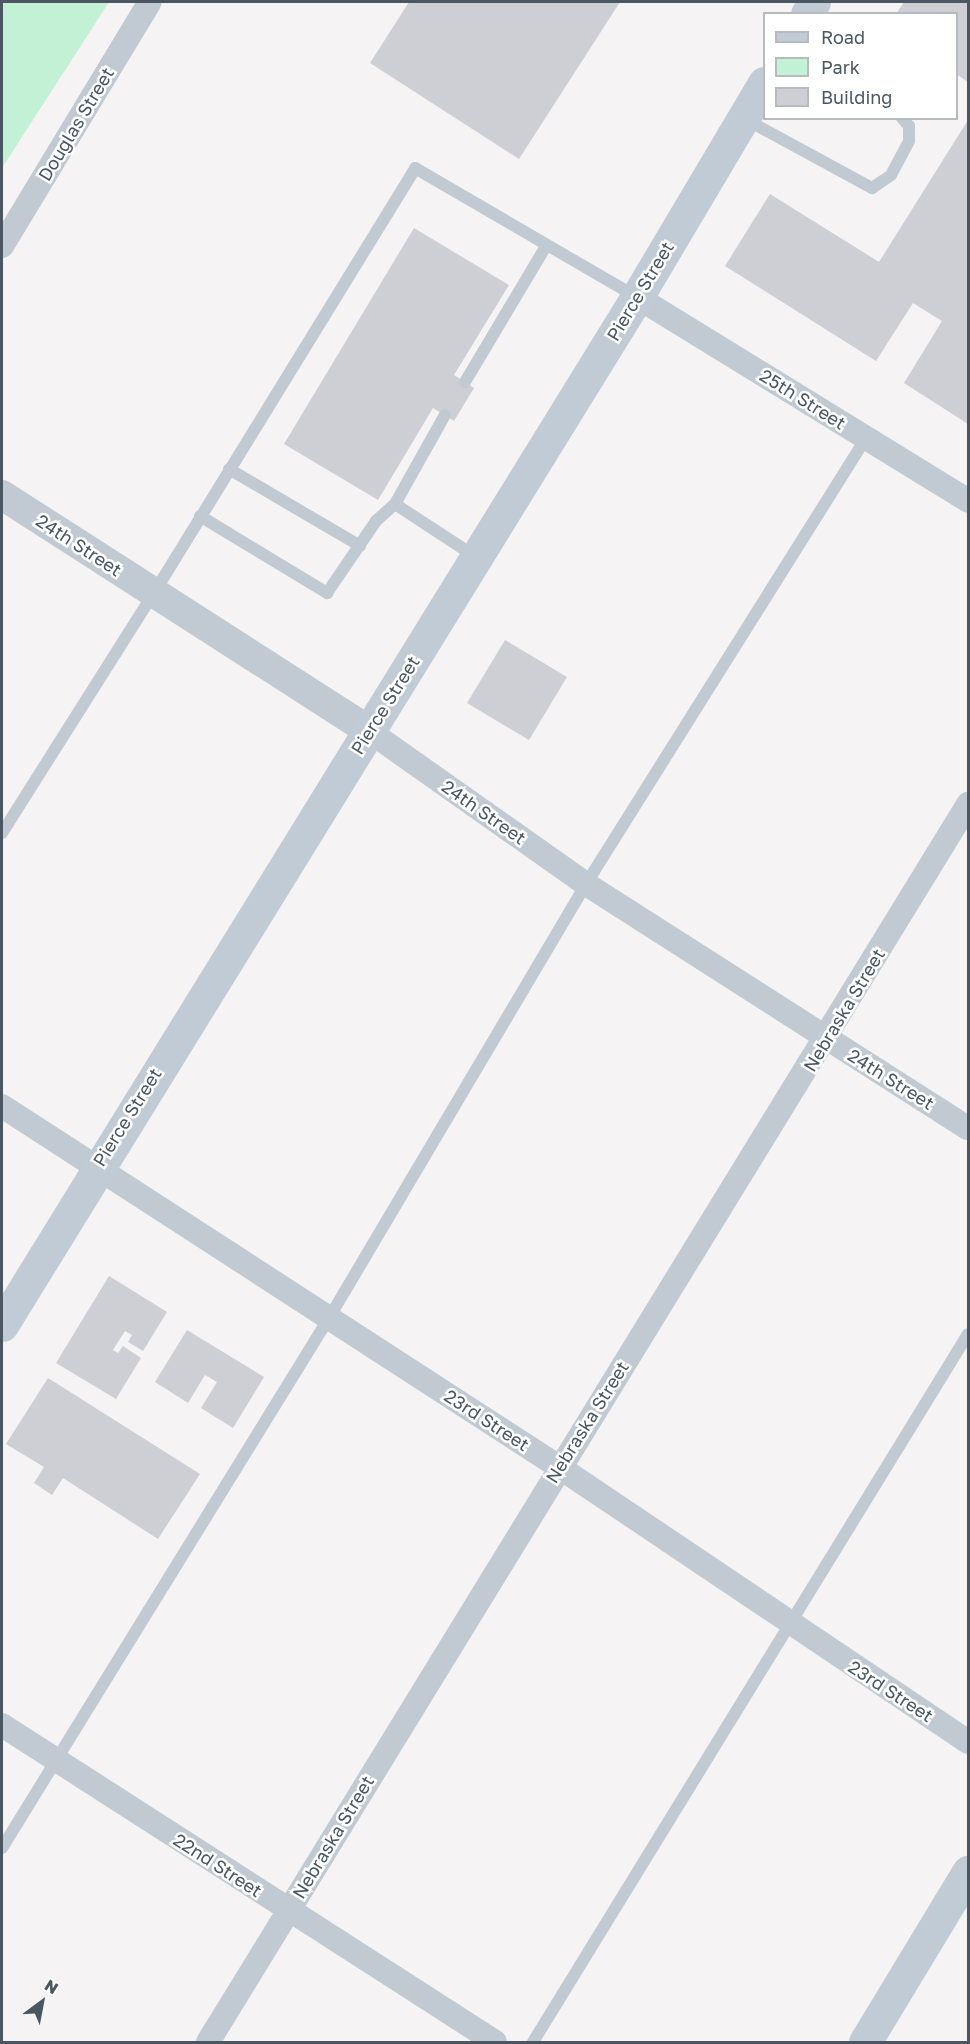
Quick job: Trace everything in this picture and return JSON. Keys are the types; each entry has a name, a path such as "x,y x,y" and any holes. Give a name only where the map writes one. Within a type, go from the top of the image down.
{"main road":[{"name":"Pierce Street","path":"3,1317 638,297 763,86"},
{"path":"865,2043 969,1872"}],"street":[{"name":"Douglas Street","path":"2,246 150,2"},
{"name":"25th Street","path":"638,297 969,501"},
{"name":"24th Street","path":"2,495 369,731 586,884 969,1128"},
{"name":"Nebraska Street","path":"208,2043 559,1467 827,1038 969,804"},
{"name":"23rd Street","path":"2,1106 559,1467 791,1625 969,1742"},
{"name":"22nd Street","path":"2,1725 495,2043"}],"lane":[{"path":"743,118 872,188 891,175 909,141 909,126 904,120"},
{"path":"2,833 154,593 415,168 546,246 638,297"},
{"path":"465,382 546,246"},
{"path":"200,516 327,593 376,521 395,504 445,415"},
{"path":"2,1848 329,1318 586,884 866,438"},
{"path":"229,469 360,546"},
{"path":"395,504 477,557"},
{"path":"533,2043 969,1334"}],"green space":[{"path":"2,2 109,2 2,168"}],"building":[{"path":"409,2 620,2 519,159 370,63"},
{"path":"904,2 968,2 968,82 958,75 958,12 897,12"},
{"path":"968,120 968,424 904,383 942,321 913,303 876,361 725,266 770,194 879,262"},
{"path":"414,228 509,285 454,375 474,388 454,421 433,408 378,500 284,444"},
{"path":"505,640 567,677 529,740 467,703"},
{"path":"109,1276 167,1312 143,1351 128,1342 132,1335 125,1331 113,1350 118,1353 123,1346 141,1358 116,1399 56,1363"},
{"path":"187,1330 264,1377 233,1428 201,1408 217,1382 205,1375 188,1403 155,1382"},
{"path":"48,1378 200,1474 158,1539 63,1478 52,1495 34,1483 44,1467 6,1444"}]}
